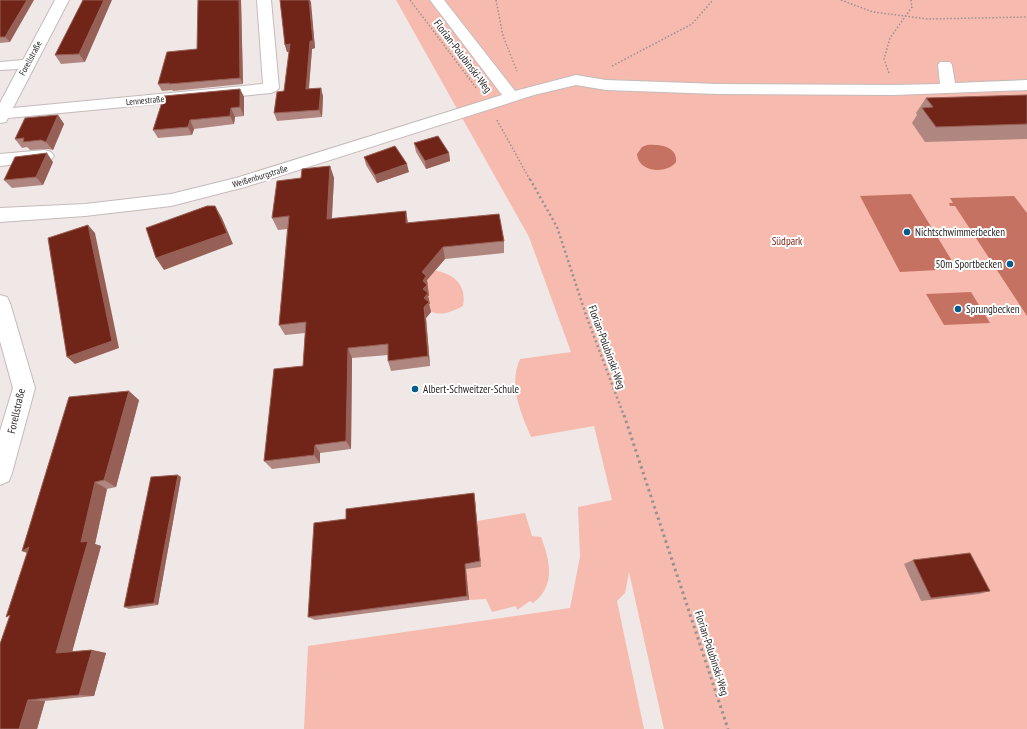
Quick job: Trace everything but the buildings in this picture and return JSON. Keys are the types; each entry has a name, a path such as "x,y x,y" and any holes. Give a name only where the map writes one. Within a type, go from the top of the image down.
{"street":[{"name":"Forellstraße","path":"1,116 62,0"},
{"name":"Lennestraße","path":"1,116 271,88 264,0"},
{"path":"437,0 512,98"},
{"path":"0,66 27,64"},
{"path":"945,65 948,88"},
{"path":"576,80 606,85 718,89 894,90 1027,85"},
{"name":"Weißenburgstraße","path":"0,215 85,210 171,200 240,183 489,104 576,80"},
{"path":"0,160 48,156"},
{"name":"Forellstraße","path":"0,303 24,388 0,473"}],"path":[{"name":"Florian-Polubinski-Weg","path":"410,0 489,104 557,227 587,318 627,423 728,729"},
{"path":"496,0 503,36 517,70 529,92"},
{"path":"576,80 600,72 692,24 713,0"},
{"path":"841,0 873,12 934,19 1027,17"},
{"path":"894,90 884,58 890,38 912,7 911,0"}],"green space":[{"name":"Südpark","path":"396,0 1027,0 1027,729 664,729 629,572 625,593 617,601 644,729 304,729 308,646 570,608 580,557 578,507 612,500 594,426 531,437 517,399 515,379 520,359 571,352 529,237"},
{"path":"423,269 440,271 454,278 462,289 464,297 463,306 440,314 426,309"},
{"path":"525,513 532,536 541,537 547,555 549,573 548,581 545,589 533,603 530,601 517,610 516,606 492,612 486,599 469,600 466,569 481,566 477,521"}],"shaded area":[{"path":"647,145 662,146 671,149 676,157 676,162 666,169 653,170 647,168 642,165 637,154 642,147"},
{"name":"Nichtschwimmerbecken","path":"911,194 957,269 900,272 860,196"},
{"name":"50m Sportbecken","path":"1014,196 1027,213 1027,316 955,206 950,206 949,203 953,203 950,198"},
{"name":"Sprungbecken","path":"971,292 990,323 944,325 926,294"}],"place":[{"name":"Nichtschwimmerbecken","path":"907,232"},
{"name":"50m Sportbecken","path":"1010,264"},
{"name":"Sprungbecken","path":"958,309"},
{"name":"Albert-Schweitzer-Schule","path":"415,389"}]}
